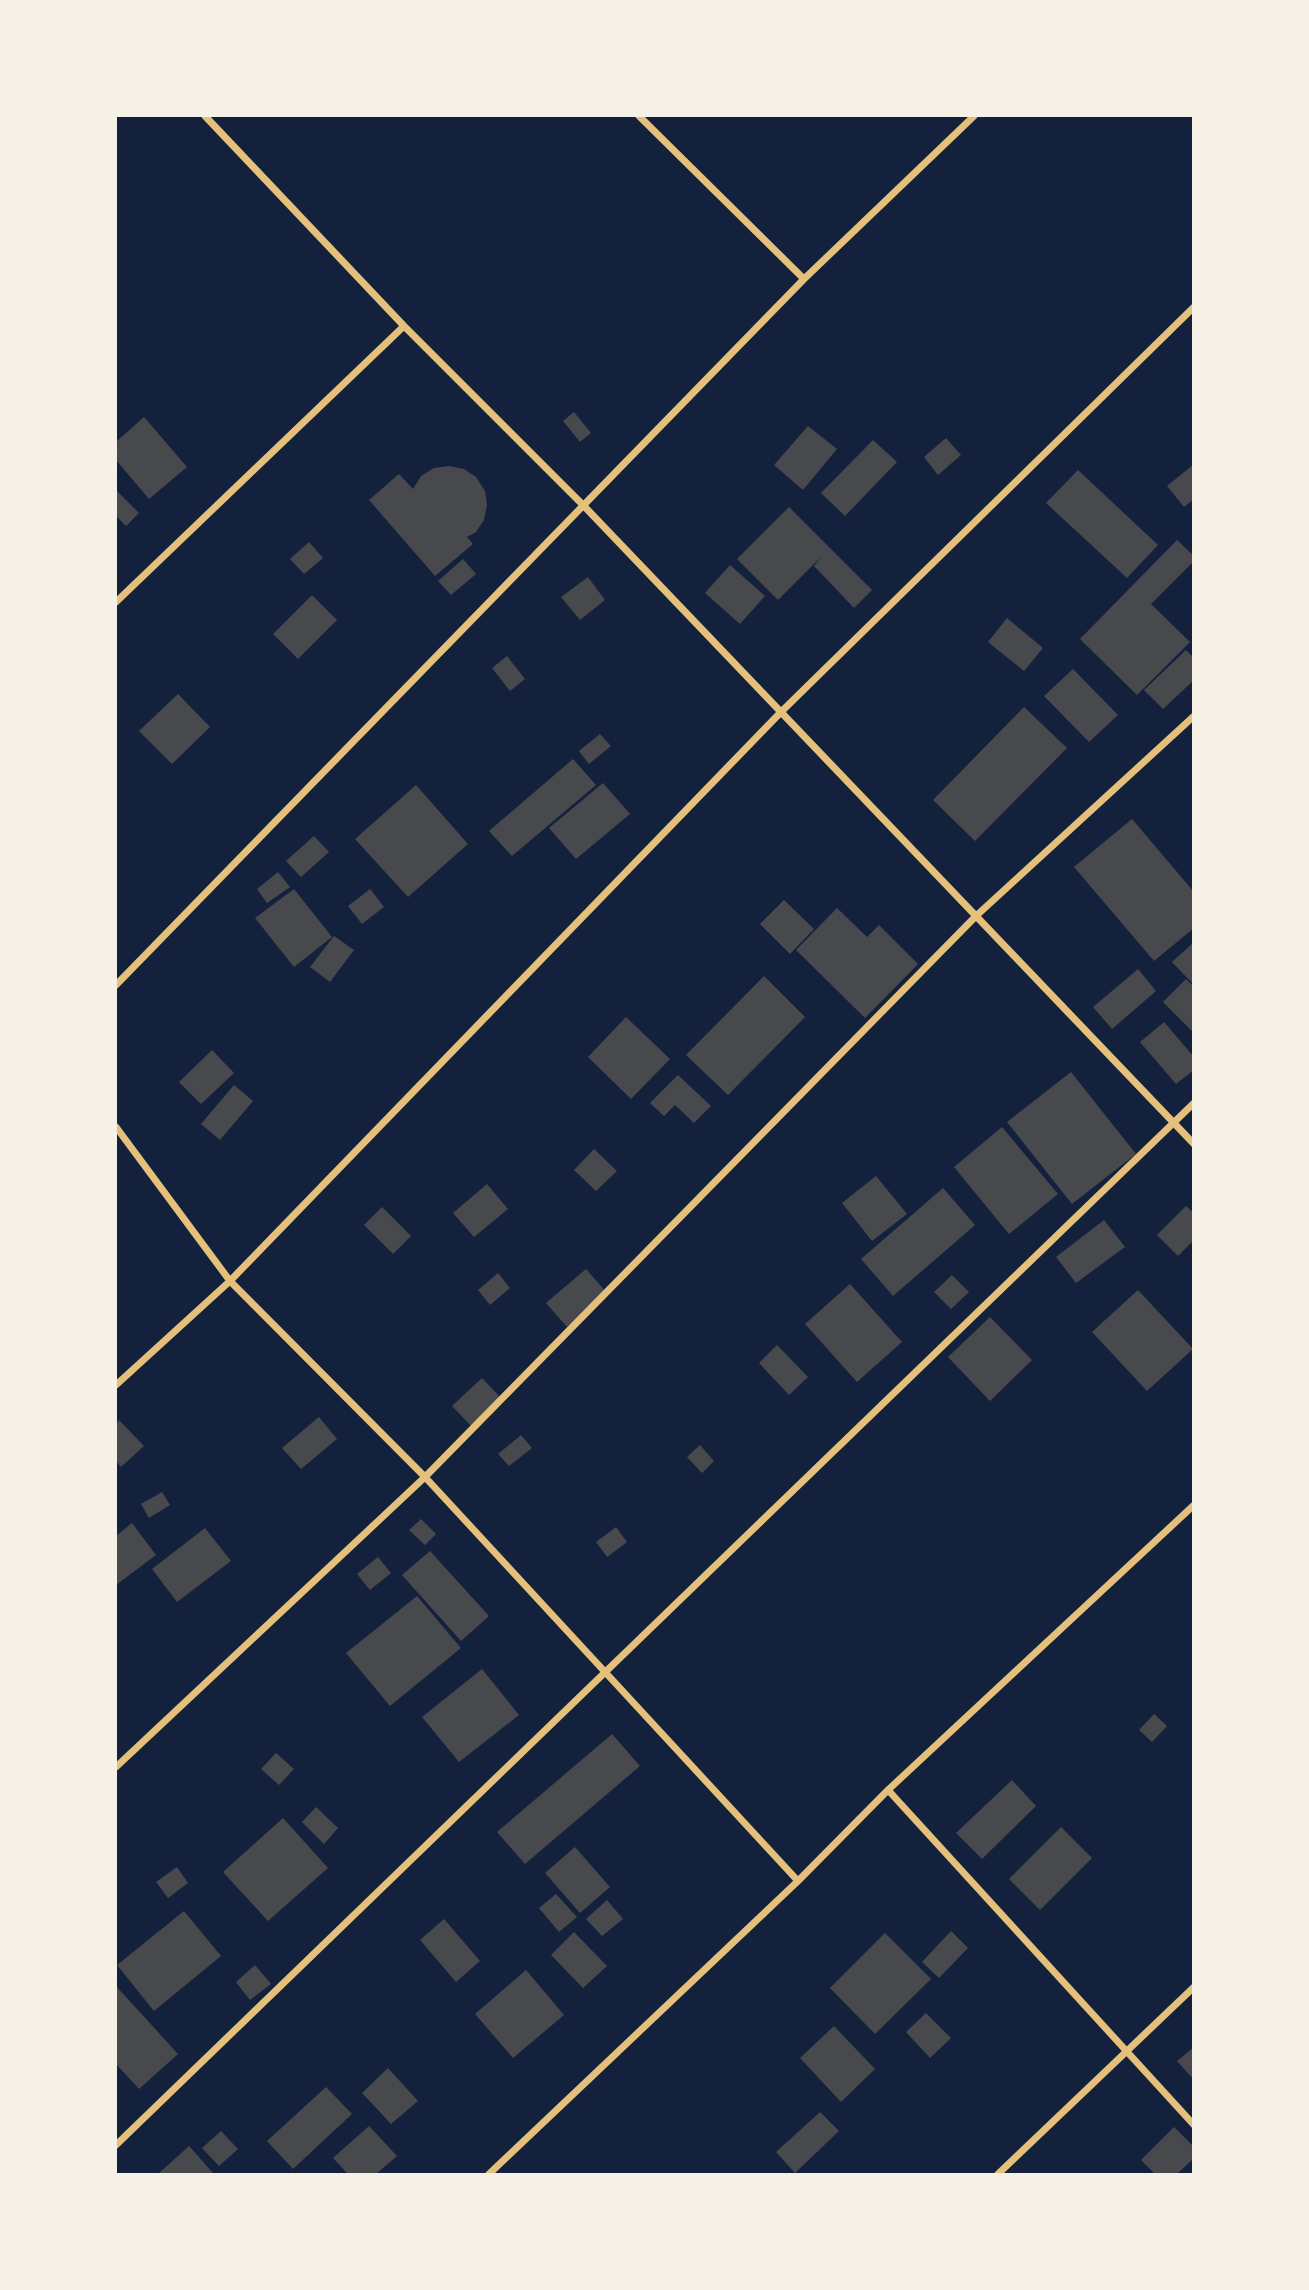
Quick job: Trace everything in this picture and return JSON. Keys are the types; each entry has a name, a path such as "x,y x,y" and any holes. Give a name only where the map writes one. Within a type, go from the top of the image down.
{"street":[{"path":"205,116 404,326 583,505 1194,1143"},
{"path":"639,116 804,279"},
{"path":"116,985 804,279 974,116"},
{"path":"116,1385 230,1281 780,712 1194,307"},
{"path":"116,603 404,326"},
{"path":"116,1767 425,1478 976,916 1194,716"},
{"path":"116,2145 1194,1103"},
{"path":"116,1127 230,1281 425,1478 798,1881"},
{"path":"489,2175 798,1881 888,1790 1194,1504"},
{"path":"888,1790 1194,2125"},
{"path":"998,2175 1194,1987"}],"building":[{"path":"574,412 591,433 580,442 563,421"},
{"path":"144,417 187,467 149,499 116,460 116,442"},
{"path":"808,426 837,449 803,490 774,465"},
{"path":"946,438 961,455 938,475 924,457"},
{"path":"873,440 897,462 845,516 821,493"},
{"path":"1194,464 1194,499 1184,507 1167,486"},
{"path":"449,466 464,469 476,477 485,491 487,505 484,520 476,532 467,537 473,544 435,576 369,500 399,474 413,489 421,476 434,468"},
{"path":"1078,470 1158,545 1127,578 1046,503"},
{"path":"116,490 139,513 126,526 116,516"},
{"path":"789,507 872,590 854,608 814,566 822,556 778,600 737,559"},
{"path":"1177,540 1194,556 1194,561 1151,604 1190,642 1137,695 1080,639"},
{"path":"309,542 323,558 304,574 290,559"},
{"path":"463,559 476,574 451,595 438,581"},
{"path":"730,565 765,596 740,624 705,593"},
{"path":"588,577 605,600 580,620 561,597"},
{"path":"312,595 337,620 298,659 273,634"},
{"path":"1007,618 1043,648 1024,671 988,642"},
{"path":"1186,650 1194,658 1194,680 1163,709 1144,690"},
{"path":"507,656 525,679 510,691 492,668"},
{"path":"1073,669 1118,715 1089,742 1044,696"},
{"path":"178,694 210,727 172,764 139,731"},
{"path":"1024,707 1067,748 975,841 933,800"},
{"path":"600,734 611,746 589,764 579,751"},
{"path":"573,759 596,785 512,856 489,831"},
{"path":"603,783 630,814 576,859 549,828"},
{"path":"416,785 468,844 408,897 355,839"},
{"path":"1132,819 1194,892 1194,928 1154,961 1074,867"},
{"path":"314,836 329,852 301,877 286,861"},
{"path":"278,872 290,887 267,903 257,889"},
{"path":"294,889 332,937 294,967 255,918"},
{"path":"370,889 384,907 362,924 348,906"},
{"path":"784,900 814,929 790,954 760,924"},
{"path":"837,908 867,937 879,925 918,964 865,1018 796,950"},
{"path":"334,936 354,950 330,982 310,967"},
{"path":"1194,942 1194,985 1172,962"},
{"path":"1138,969 1156,991 1112,1029 1093,1007"},
{"path":"764,976 805,1017 728,1095 686,1055"},
{"path":"1186,979 1194,987 1194,1033 1163,1002"},
{"path":"626,1017 670,1059 631,1099 588,1057"},
{"path":"1164,1022 1194,1057 1194,1070 1176,1084 1140,1042"},
{"path":"212,1050 234,1073 201,1104 179,1082"},
{"path":"1071,1072 1136,1154 1072,1204 1007,1122"},
{"path":"678,1075 711,1106 694,1123 675,1105 664,1116 650,1103"},
{"path":"234,1085 253,1101 220,1140 201,1124"},
{"path":"1002,1127 1058,1194 1009,1234 954,1167"},
{"path":"594,1149 617,1171 596,1191 574,1170"},
{"path":"876,1176 907,1214 872,1241 842,1203"},
{"path":"487,1184 508,1209 474,1237 453,1213"},
{"path":"943,1188 975,1225 893,1296 861,1259"},
{"path":"1186,1206 1194,1213 1194,1240 1178,1256 1157,1235"},
{"path":"382,1207 411,1236 393,1254 364,1225"},
{"path":"1104,1220 1125,1247 1076,1283 1056,1257"},
{"path":"586,1269 607,1293 567,1327 546,1303"},
{"path":"498,1273 510,1288 490,1305 478,1290"},
{"path":"952,1275 969,1292 951,1309 934,1292"},
{"path":"850,1284 902,1342 857,1382 805,1324"},
{"path":"1138,1290 1193,1349 1147,1391 1092,1332"},
{"path":"990,1317 1032,1360 990,1401 948,1357"},
{"path":"777,1345 808,1377 789,1395 759,1363"},
{"path":"482,1378 502,1399 472,1427 452,1406"},
{"path":"319,1417 337,1439 301,1469 282,1448"},
{"path":"119,1420 144,1446 121,1467 116,1461 116,1424"},
{"path":"521,1435 532,1448 509,1466 498,1454"},
{"path":"700,1445 714,1461 702,1473 687,1457"},
{"path":"162,1492 170,1505 149,1518 141,1504"},
{"path":"421,1519 436,1534 425,1545 409,1530"},
{"path":"132,1523 156,1555 116,1585 116,1536"},
{"path":"616,1527 627,1542 607,1557 596,1542"},
{"path":"205,1528 231,1561 177,1602 152,1569"},
{"path":"430,1551 489,1616 461,1641 402,1575"},
{"path":"378,1557 391,1573 370,1590 357,1574"},
{"path":"417,1596 461,1648 390,1706 346,1653"},
{"path":"482,1669 519,1715 459,1762 422,1717"},
{"path":"1154,1714 1167,1726 1152,1742 1139,1730"},
{"path":"612,1734 640,1766 525,1864 497,1832"},
{"path":"276,1753 294,1769 279,1785 261,1769"},
{"path":"1012,1780 1036,1806 982,1859 956,1833"},
{"path":"316,1807 338,1828 324,1844 302,1822"},
{"path":"283,1818 328,1868 268,1921 223,1872"},
{"path":"1061,1827 1092,1858 1040,1910 1009,1879"},
{"path":"575,1847 610,1887 580,1913 545,1873"},
{"path":"177,1867 188,1883 168,1898 156,1882"},
{"path":"556,1894 577,1917 559,1932 539,1908"},
{"path":"607,1900 623,1919 602,1936 586,1919"},
{"path":"184,1911 221,1956 154,2011 117,1965"},
{"path":"444,1919 480,1961 456,1982 420,1940"},
{"path":"951,1931 968,1948 939,1978 922,1962"},
{"path":"574,1932 607,1966 583,1988 551,1955"},
{"path":"885,1933 931,1979 875,2034 830,1988"},
{"path":"255,1965 271,1984 250,2000 236,1982"},
{"path":"526,1970 564,2015 513,2058 475,2014"},
{"path":"116,1986 178,2054 139,2089 116,2064"},
{"path":"926,2013 951,2038 930,2058 906,2032"},
{"path":"834,2026 875,2069 841,2102 800,2058"},
{"path":"1194,2047 1194,2080 1177,2061"},
{"path":"388,2068 418,2101 391,2124 362,2093"},
{"path":"326,2087 352,2114 293,2169 267,2141"},
{"path":"820,2112 839,2131 795,2173 776,2152"},
{"path":"369,2126 397,2156 376,2174 348,2174 333,2158"},
{"path":"1174,2127 1194,2147 1194,2158 1177,2174 1155,2174 1141,2160"},
{"path":"221,2131 238,2149 219,2166 202,2148"},
{"path":"189,2146 214,2174 158,2174"}]}
